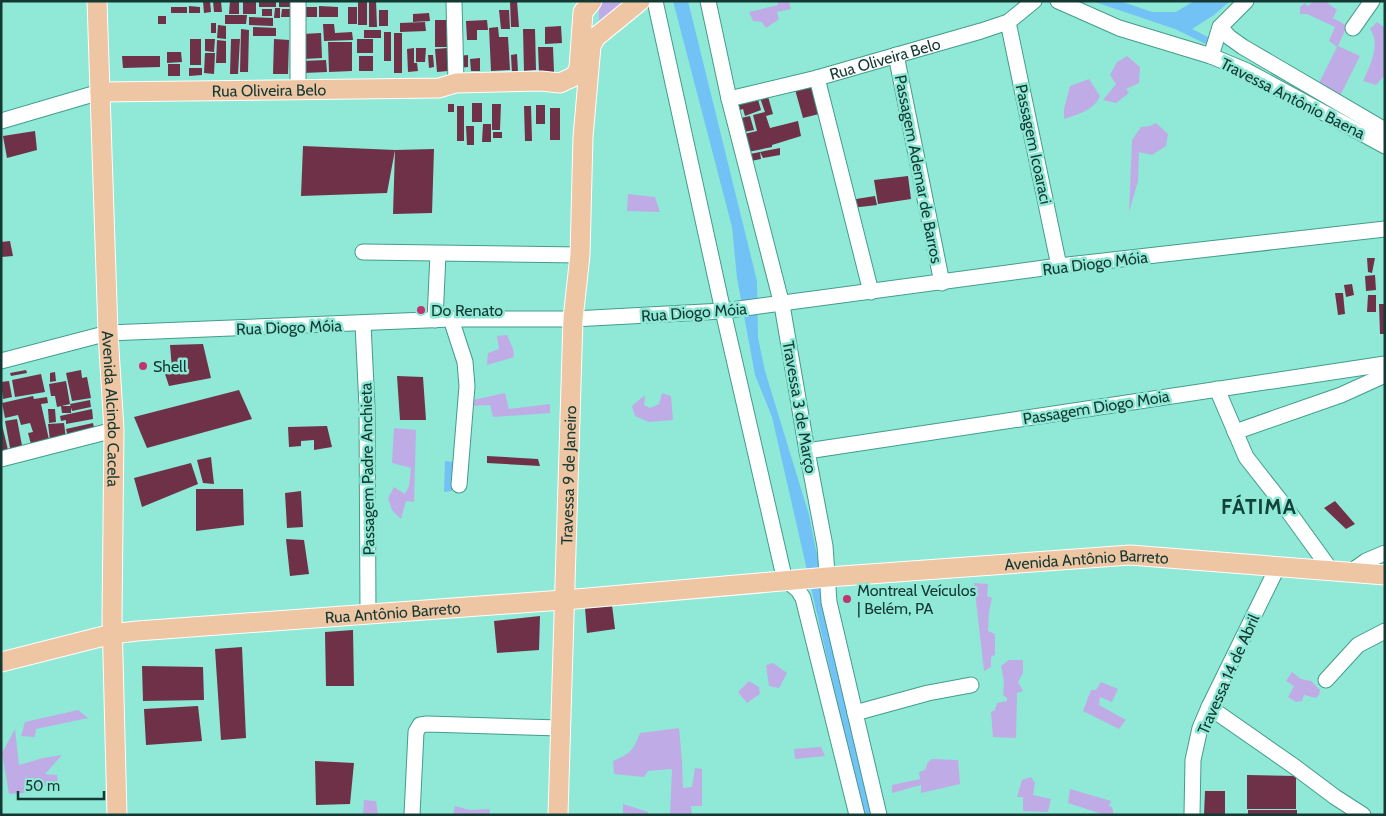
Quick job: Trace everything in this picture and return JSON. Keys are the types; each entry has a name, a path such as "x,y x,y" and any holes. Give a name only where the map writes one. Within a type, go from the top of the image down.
{"main road":[{"name":"Avenida Alcindo Cacela","path":"97,1 108,333 114,430 112,634 117,815"},
{"path":"583,137 591,46 596,37 640,1"},
{"name":"Rua Oliveira Belo","path":"100,92 439,88 456,83 541,81 560,83 575,76 579,68 586,5"},
{"name":"Rua Oliveira Belo","path":"541,81 571,90 575,96 583,137"},
{"name":"Travessa 9 de Janeiro","path":"558,815 563,600 573,319 580,255 583,137"},
{"name":"Avenida Antônio Barreto","path":"787,581 1130,555 1385,575"},
{"name":"Rua Antônio Barreto","path":"1,662 112,634 137,631 563,600 787,581"}],"street":[{"path":"298,1 298,89"},
{"path":"454,1 456,83"},
{"path":"654,1 787,581 798,590 803,598 857,815"},
{"name":"Travessa 3 de Março","path":"708,1 807,451 825,546 829,602 879,815"},
{"name":"Rua Oliveira Belo","path":"729,99 817,78 1008,22 1034,1"},
{"name":"Travessa Antônio Baena","path":"1058,1 1119,28 1211,56 1247,71 1385,146"},
{"path":"1211,56 1220,27 1246,1"},
{"path":"1352,28 1372,1"},
{"name":"Passagem Icoaraci","path":"1008,22 1059,266"},
{"name":"Travessa Antônio Baena","path":"1220,27 1235,41 1385,130"},
{"name":"Passagem Ademar de Barros","path":"896,55 942,283"},
{"path":"1247,71 1258,55"},
{"path":"817,78 872,292"},
{"name":"Rua Oliveira Belo","path":"1,121 100,92"},
{"name":"Rua Diogo Móia","path":"1,361 108,333 451,319 573,319 725,311 1059,266 1385,229"},
{"path":"363,252 580,255"},
{"path":"435,320 438,254"},
{"path":"451,319 465,362 467,386 459,485"},
{"name":"Passagem Padre Anchieta","path":"363,324 367,407 368,614"},
{"name":"Passagem Diogo Moia","path":"807,451 1385,364"},
{"path":"1235,432 1341,395 1385,374"},
{"path":"1217,389 1246,456 1330,570"},
{"path":"1,459 114,430"},
{"path":"1352,571 1366,561 1385,553"},
{"name":"Travessa 14 de Abril","path":"1192,815 1193,760 1200,728 1278,566"},
{"path":"1326,680 1358,644 1385,631"},
{"path":"855,712 928,693 971,685"},
{"path":"1209,708 1363,815"},
{"path":"412,815 416,732 420,725 560,728"}],"shaded area":[{"path":"604,1 627,1 599,25 599,6"},
{"path":"777,1 789,1 791,9 777,12 779,19 766,28 762,22 753,21 749,12 778,5"},
{"path":"1314,1 1325,1 1337,10 1333,18 1347,26 1338,46 1360,56 1338,100 1318,85 1337,47 1329,41 1335,27 1307,14 1300,14 1300,7 1305,3 1308,6"},
{"path":"1377,22 1385,28 1385,75 1376,85 1363,81 1371,62 1375,41 1370,29"},
{"path":"1127,56 1140,67 1139,83 1126,89 1129,93 1116,103 1103,100 1116,84 1110,75 1117,62"},
{"path":"1089,79 1100,96 1097,101 1085,111 1064,119 1064,109 1070,86"},
{"path":"1156,123 1168,134 1166,146 1152,155 1139,152 1138,181 1129,212 1132,140 1141,127"},
{"path":"628,194 655,197 660,212 627,211"},
{"path":"507,335 514,357 487,365 488,353 499,349 497,336"},
{"path":"505,393 509,409 550,404 550,413 493,417 490,405 472,406 473,400"},
{"path":"662,393 671,396 673,420 649,422 635,416 632,406 645,395 644,405 650,408 659,404"},
{"path":"394,428 416,430 414,502 406,501 401,519 392,510 388,498 394,487 405,494 409,486 411,468 392,463"},
{"path":"974,583 988,584 987,596 992,598 988,631 995,634 995,655 991,657 991,667 984,671"},
{"path":"1009,660 1023,660 1023,673 1018,682 1023,691 1017,693 1016,738 993,737 991,712 995,710 997,703 1007,701 1007,698 1003,695 1004,682 1001,666"},
{"path":"773,663 787,673 779,688 769,686 766,665"},
{"path":"1292,672 1301,679 1311,681 1320,690 1319,695 1316,698 1304,695 1302,701 1296,702 1288,697 1294,686 1286,681"},
{"path":"749,681 759,687 760,694 747,703 738,692"},
{"path":"1101,682 1118,689 1112,702 1100,697 1099,705 1126,720 1119,729 1083,711 1091,690 1096,690"},
{"path":"78,710 88,718 36,729 35,737 21,736 25,722"},
{"path":"679,728 683,788 692,787 695,768 702,769 702,806 691,806 692,815 670,815 672,769 648,771 644,777 614,774 613,761 630,751 640,733"},
{"path":"15,729 19,765 62,755 45,774 57,775 58,782 23,793 9,794 2,753"},
{"path":"821,747 825,756 795,759 794,749"},
{"path":"932,759 958,760 960,784 921,793 921,785 892,793 892,785 920,779 919,772 925,770 928,762"},
{"path":"1031,777 1035,783 1033,795 1051,799 1048,812 1023,811 1023,797 1017,797 1022,780"},
{"path":"1070,789 1111,801 1109,806 1112,807 1114,815 1105,815 1068,803"},
{"path":"364,800 376,801 378,815 363,815"},
{"path":"623,804 648,812 648,815 623,815"},
{"path":"455,806 470,810 490,809 489,815 453,815"}],"water":[{"path":"673,1 688,1 757,281 758,338 765,371 809,515 873,815 863,815 772,417 755,375 737,278 732,227"},
{"path":"1092,1 1120,1 1152,12 1176,12 1194,1 1230,1 1214,15 1192,29 1210,38 1206,44 1175,29"},
{"path":"445,461 453,462 452,491 444,492"}],"building":[{"path":"203,1 210,1 211,12 204,13"},
{"path":"213,1 221,1 222,12 214,12"},
{"path":"230,1 239,1 239,14 229,14"},
{"path":"243,1 256,1 256,14 243,14"},
{"path":"259,1 276,1 276,7 259,7"},
{"path":"279,1 290,1 290,7 279,7"},
{"path":"358,1 367,1 367,25 358,25"},
{"path":"369,1 376,1 377,27 369,27"},
{"path":"510,1 517,1 519,27 511,27"},
{"path":"189,6 200,7 200,13 189,13"},
{"path":"319,6 338,7 338,17 319,17"},
{"path":"171,7 187,7 187,13 171,13"},
{"path":"301,7 317,7 317,17 302,17"},
{"path":"348,7 357,7 357,24 348,24"},
{"path":"275,8 280,8 280,18 274,18"},
{"path":"262,9 272,9 272,16 262,16"},
{"path":"282,9 291,9 290,17 281,17"},
{"path":"379,10 388,10 388,26 379,26"},
{"path":"499,10 509,10 510,29 501,29"},
{"path":"429,13 430,21 413,22 413,14"},
{"path":"225,15 247,15 246,24 225,24"},
{"path":"158,16 166,16 166,24 158,24"},
{"path":"249,17 273,18 273,26 249,25"},
{"path":"435,20 448,20 448,47 435,47"},
{"path":"487,20 488,30 477,30 477,40 467,40 466,21"},
{"path":"425,22 426,31 400,32 400,23"},
{"path":"211,23 216,23 216,33 211,33"},
{"path":"323,24 334,24 335,33 352,32 353,40 324,41"},
{"path":"218,25 226,26 226,39 217,38"},
{"path":"561,26 562,43 545,44 545,27"},
{"path":"253,27 276,28 276,36 253,36"},
{"path":"498,27 499,37 508,37 510,70 491,71 489,28"},
{"path":"241,29 249,30 248,72 240,72"},
{"path":"523,29 535,29 536,70 524,71"},
{"path":"364,30 381,30 381,38 364,38"},
{"path":"384,32 391,32 391,61 384,61"},
{"path":"321,33 322,58 303,59 302,34"},
{"path":"394,33 402,33 402,73 394,73"},
{"path":"190,39 201,39 201,65 190,65"},
{"path":"205,39 215,39 214,52 205,51"},
{"path":"231,39 240,39 238,74 230,74"},
{"path":"274,39 289,40 288,74 273,74"},
{"path":"357,39 373,39 373,53 357,53"},
{"path":"217,40 226,41 226,63 216,63"},
{"path":"328,42 352,42 352,71 329,72"},
{"path":"538,47 553,47 554,72 539,72"},
{"path":"414,48 414,63 417,63 418,71 408,72 407,49"},
{"path":"416,48 426,48 425,62 416,62"},
{"path":"447,48 448,71 437,72 435,49"},
{"path":"167,52 181,52 182,62 167,63"},
{"path":"205,53 215,53 214,74 204,73"},
{"path":"517,54 518,72 512,73 511,55"},
{"path":"428,55 433,55 434,67 429,68"},
{"path":"468,55 468,67 458,68 458,56"},
{"path":"122,56 160,56 160,67 123,68"},
{"path":"359,56 373,56 373,71 359,71"},
{"path":"480,58 480,71 471,71 470,59"},
{"path":"326,60 327,72 303,73 303,61"},
{"path":"168,64 180,64 180,76 168,76"},
{"path":"189,68 202,68 202,75 189,76"},
{"path":"813,81 819,114 803,118 794,86"},
{"path":"767,93 773,114 766,116 770,128 798,121 801,136 772,145 772,147 748,152 744,134 757,131 753,115 765,112 759,95"},
{"path":"757,96 761,110 745,116 743,109 740,110 737,101"},
{"path":"472,103 482,103 482,122 472,122"},
{"path":"448,104 454,104 454,112 448,112"},
{"path":"492,104 501,104 500,130 492,130"},
{"path":"536,105 545,105 545,124 536,124"},
{"path":"457,106 464,106 464,141 457,141"},
{"path":"524,106 531,106 532,141 525,141"},
{"path":"550,108 560,108 560,140 550,140"},
{"path":"750,116 754,130 744,132 741,118"},
{"path":"483,124 491,124 491,142 482,142"},
{"path":"466,126 474,126 474,145 467,145"},
{"path":"35,131 37,150 7,158 3,136"},
{"path":"493,132 502,132 502,138 493,138"},
{"path":"303,146 395,150 387,193 301,196"},
{"path":"780,148 780,155 763,158 760,152"},
{"path":"434,149 432,213 393,214 395,150"},
{"path":"760,152 761,159 751,161 750,154"},
{"path":"908,176 911,199 878,204 874,180"},
{"path":"875,196 877,205 851,208 850,200"},
{"path":"10,241 13,256 1,257 1,242"},
{"path":"1367,258 1375,258 1372,273 1368,272"},
{"path":"1375,275 1376,290 1366,291 1365,276"},
{"path":"1352,284 1354,295 1346,297 1344,285"},
{"path":"1335,293 1343,293 1345,314 1338,315"},
{"path":"1368,295 1376,295 1376,312 1367,312"},
{"path":"1379,304 1385,304 1385,334 1380,334"},
{"path":"203,344 211,378 169,386 163,368 172,369 170,345"},
{"path":"26,370 27,373 11,376 10,373"},
{"path":"81,370 82,378 87,377 91,398 72,401 66,373"},
{"path":"55,372 56,381 50,382 50,373"},
{"path":"41,374 45,392 15,397 12,380"},
{"path":"397,376 423,377 426,420 400,420"},
{"path":"9,381 12,397 3,399 1,382"},
{"path":"66,381 70,404 57,407 55,396 51,396 49,384"},
{"path":"239,390 252,419 147,448 134,417"},
{"path":"33,396 34,399 47,397 48,403 41,404 50,444 32,448 28,433 33,432 30,423 21,425 18,415 5,418 2,403"},
{"path":"90,400 91,407 72,411 70,404"},
{"path":"61,406 71,406 71,413 62,413"},
{"path":"48,409 55,409 56,422 49,423"},
{"path":"92,409 93,419 66,424 66,420 61,421 60,416"},
{"path":"17,419 23,451 11,453 5,421"},
{"path":"1,421 9,454 1,456"},
{"path":"64,423 66,439 50,440 48,424"},
{"path":"93,423 95,432 68,437 66,429"},
{"path":"327,426 332,447 314,450 314,440 301,441 301,446 289,447 288,427"},
{"path":"487,456 538,459 540,466 487,463"},
{"path":"211,457 214,484 203,483 197,460"},
{"path":"191,463 198,484 142,507 134,478"},
{"path":"196,489 243,489 244,525 196,531"},
{"path":"301,491 303,527 287,528 285,493"},
{"path":"1335,501 1355,524 1346,529 1324,508"},
{"path":"286,539 304,540 309,574 290,576"},
{"path":"612,605 615,629 587,633 585,608"},
{"path":"540,616 539,650 497,653 494,621"},
{"path":"353,630 354,686 326,686 325,632"},
{"path":"242,647 246,738 221,740 215,649"},
{"path":"142,666 203,667 204,700 143,701"},
{"path":"198,706 202,741 146,745 144,709"},
{"path":"315,761 354,763 350,804 316,805"},
{"path":"1247,775 1296,776 1296,809 1247,809"},
{"path":"1205,791 1225,791 1225,815 1204,815"},
{"path":"1248,810 1297,810 1297,815 1248,815"}],"place":[{"name":"Do Renato","path":"421,310"},
{"name":"Shell","path":"143,366"},
{"name":"Montreal Veículos | Belém, PA","path":"847,599"}],"district":[{"name":"FÁTIMA","path":"1259,507"}]}
